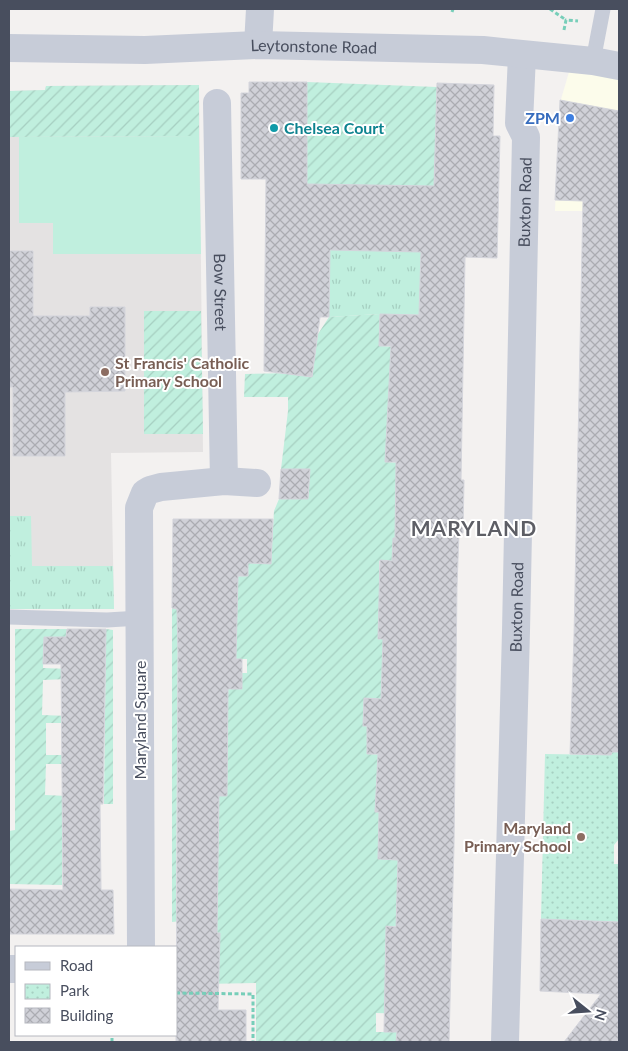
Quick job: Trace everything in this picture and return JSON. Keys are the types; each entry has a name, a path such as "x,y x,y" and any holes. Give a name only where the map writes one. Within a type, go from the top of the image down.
{"street":[{"path":"258,45 260,9"},
{"name":"Leytonstone Road","path":"9,48 145,50 258,45 483,50 593,61 619,66"},
{"name":"Buxton Road","path":"505,1042 526,137 519,123 522,54"},
{"name":"Bow Street","path":"217,103 224,481"},
{"path":"224,481 258,484"},
{"name":"Maryland Square","path":"141,946 139,508 145,493 150,490 161,487 224,481"}],"lane":[{"path":"593,61 603,9"},
{"path":"9,617 107,620 140,618"}],"path":[{"path":"550,9 566,20 579,21 580,12"},
{"path":"565,26 566,20"},
{"path":"178,993 253,994 253,1042"}],"shaded area":[{"path":"569,72 619,78 619,211 555,211 559,106"},
{"name":"St Francis' Catholic Primary School","path":"199,85 203,452 111,453 114,609 9,609 9,91 45,90 46,86"}],"green space":[{"path":"307,82 437,87 434,189 414,188 413,186 368,185 317,187 316,184 308,184 303,187 307,153"},
{"path":"199,85 199,136 9,137 9,91 45,90 46,86"},
{"path":"199,136 201,254 53,254 53,223 19,223 19,137"},
{"path":"330,247 350,250 434,247 428,315 380,314 329,317"},
{"path":"144,311 201,311 203,434 144,434"},
{"path":"380,314 379,346 428,348 386,462 424,464 433,531 392,561 379,561 379,580 420,582 379,614 378,638 418,641 384,699 364,698 363,726 385,727 367,745 367,754 417,756 375,812 415,814 378,859 414,860 414,867 398,866 397,897 413,927 387,926 385,955 411,1014 376,1013 376,1032 413,1032 396,1042 256,1042 256,983 204,984 203,933 182,921 172,922 172,608 178,609 176,912 217,914 219,796 227,795 227,704 224,689 242,689 242,673 247,673 247,659 214,659 172,593 172,556 178,556 219,577 248,576 248,556 255,563 271,563 274,511 279,499 308,499 310,469 281,469 288,397 244,397 245,374 295,373 295,375 312,377 318,334 329,317"},
{"path":"9,516 31,516 32,566 113,566 114,609 9,609"},
{"path":"15,629 67,629 66,637 44,637 43,668 69,669 68,679 43,680 42,715 69,716 68,723 46,723 46,755 67,755 67,764 46,764 45,795 68,796 68,803 100,804 100,809 62,810 62,885 9,884 9,831 15,830"},
{"path":"106,629 113,630 113,804 104,804"},
{"path":"612,752 619,752 619,839 614,845 614,864 619,864 619,922 541,919 545,754 611,755"}],"building":[{"path":"249,82 307,82 307,184 434,186 437,83 494,85 493,136 500,136 497,258 465,257 461,480 464,480 463,533 459,533 457,586 454,845 449,1042 396,1042 397,1032 384,1032 386,926 396,927 398,860 378,859 379,812 375,812 378,754 367,754 367,726 363,726 364,698 381,699 383,639 378,639 380,560 392,561 393,538 395,538 396,462 385,462 391,346 379,346 380,314 419,315 421,252 330,250 329,317 320,317 312,377 264,371 266,179 241,179 241,93 249,93"},
{"path":"560,100 619,111 619,752 612,752 611,755 570,754 583,201 555,200"},
{"path":"9,251 33,251 33,316 90,316 90,307 125,307 125,391 65,392 65,456 13,456 13,387 9,387"},
{"path":"281,469 310,469 308,499 279,499"},
{"path":"173,519 273,519 271,564 248,563 248,576 238,576 236,659 242,659 242,689 228,689 227,796 219,796 217,933 220,933 218,1010 246,1010 246,1042 176,1042 176,1036 178,1036 178,946 176,946 178,652 177,609 172,608"},
{"path":"67,629 106,629 103,804 100,804 101,890 113,890 114,934 9,934 9,889 63,890 61,664 43,664 44,637 66,637"},
{"path":"541,919 619,922 619,1042 564,1042 601,994 540,991"}],"place":[{"name":"ZPM","path":"570,118"},
{"name":"Chelsea Court","path":"274,128"},
{"name":"St Francis' Catholic Primary School","path":"105,372"},
{"name":"Maryland Primary School","path":"581,837"}],"district":[{"name":"MARYLAND","path":"474,529"}]}
